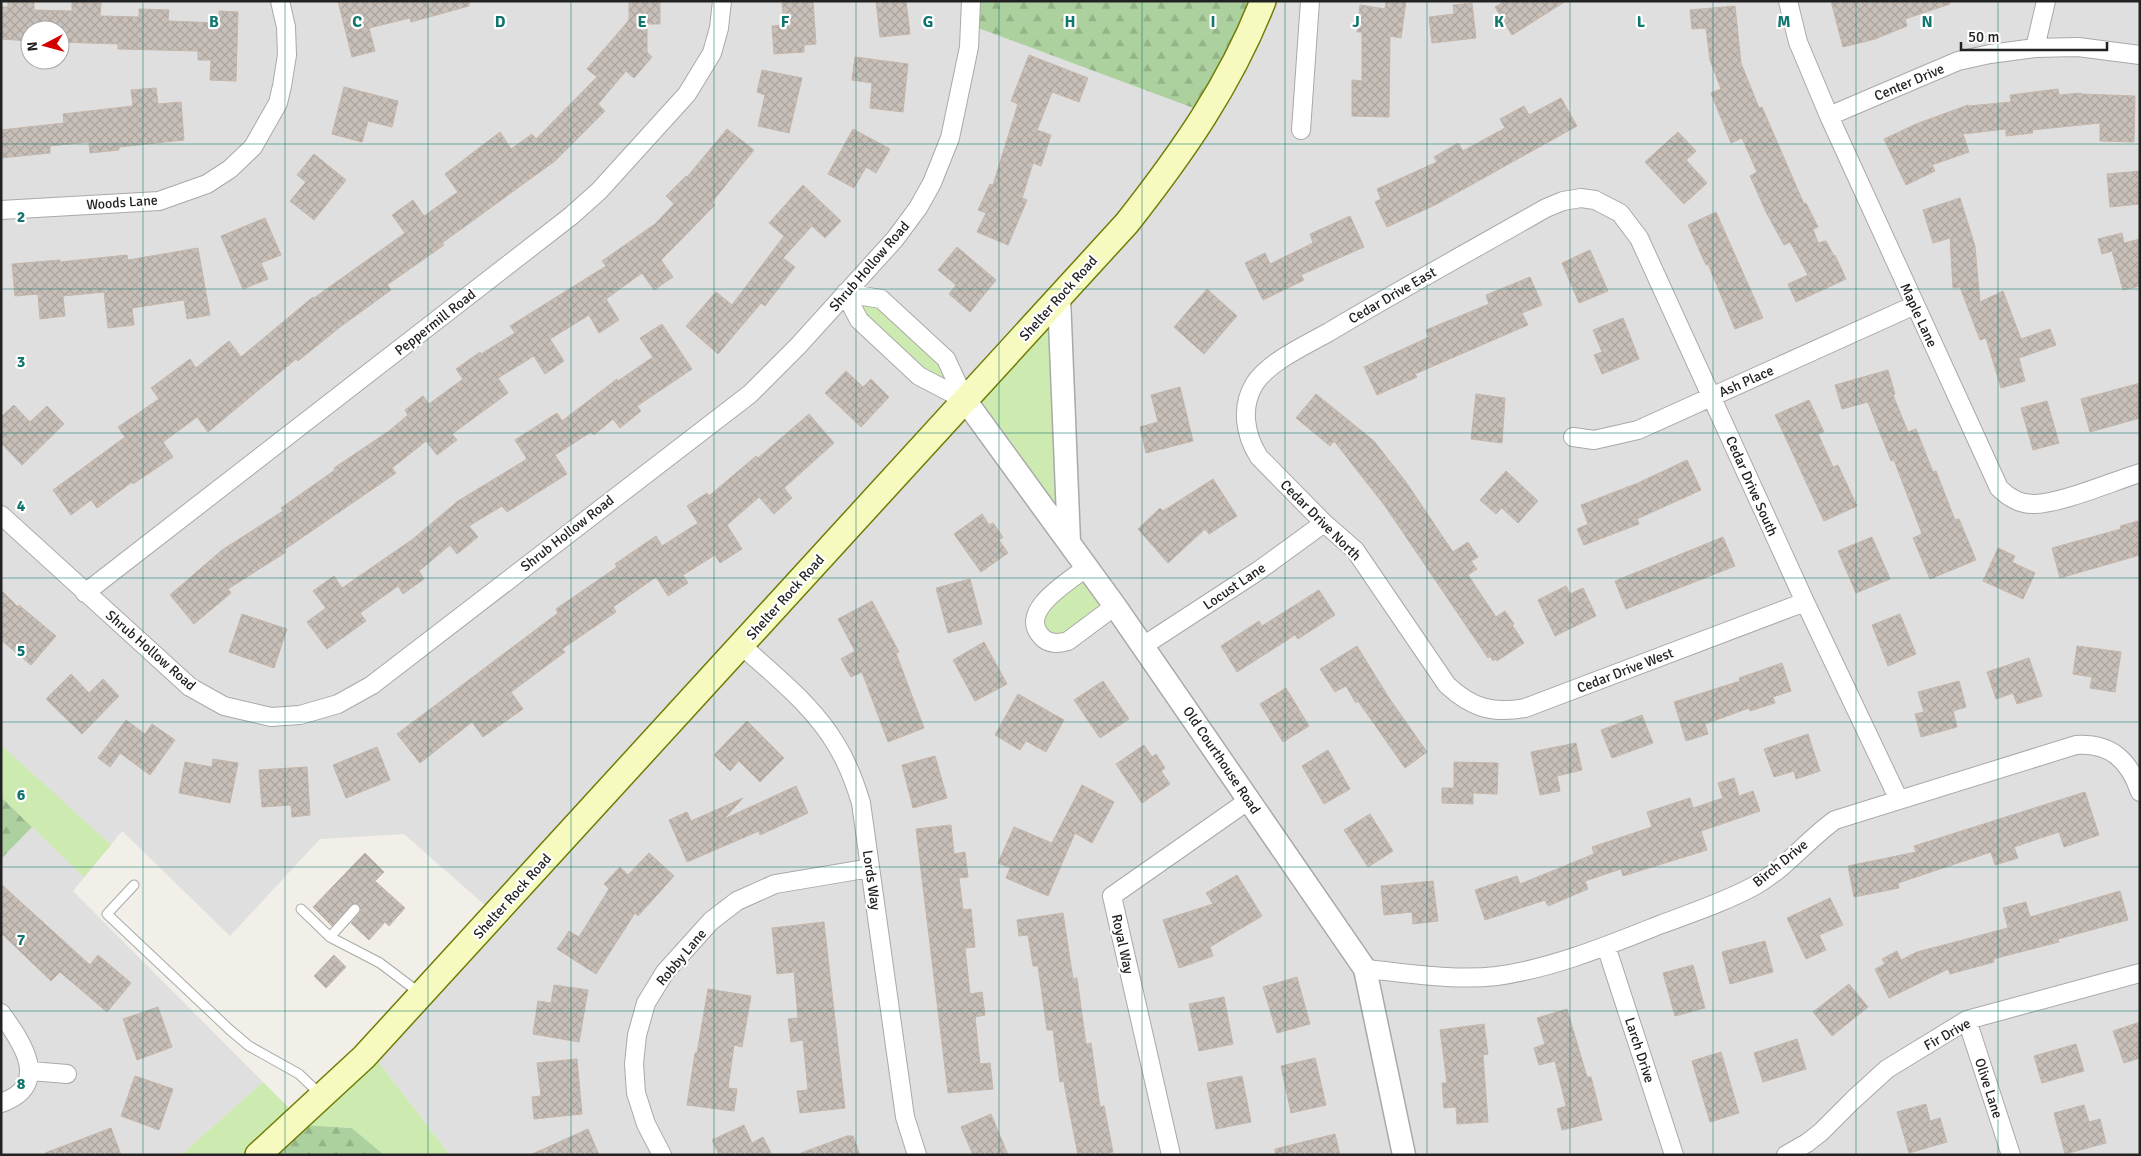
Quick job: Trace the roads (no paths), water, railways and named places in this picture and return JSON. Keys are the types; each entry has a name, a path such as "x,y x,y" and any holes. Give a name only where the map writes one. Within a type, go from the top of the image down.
{"main road":[{"name":"Shelter Rock Road","path":"258,1155 364,1058 1127,223 1166,173 1207,114 1225,83 1263,1"}],"street":[{"name":"Woods Lane","path":"1,210 158,201 207,184 230,169 243,159 260,138 278,103 286,55 286,26 280,1"},
{"name":"Peppermill Road","path":"86,593 571,216 599,191 687,94 712,53 719,28 722,1"},
{"name":"Shrub Hollow Road","path":"1,516 190,687 224,706 271,716 300,716 338,704 372,685 750,394 798,346 895,239 918,208 932,183 950,138 969,47 971,1"},
{"path":"1301,130 1310,1"},
{"name":"Maple Lane","path":"1788,1 1798,42 1829,116 1999,488 2008,497 2020,502 2036,504 2056,500 2140,473"},
{"path":"2035,48 2046,1"},
{"name":"Center Drive","path":"1829,116 1958,61 1990,54 2035,48 2078,47 2140,55"},
{"name":"Cedar Drive South","path":"1581,198 1595,200 1620,213 1638,238 1898,800"},
{"name":"Cedar Drive East","path":"1246,431 1247,402 1255,383 1270,367 1377,303 1546,208 1563,201 1581,198"},
{"path":"845,293 881,299 946,359 965,400"},
{"path":"845,293 859,320 919,376 965,400"},
{"path":"1059,297 1069,542"},
{"name":"Ash Place","path":"1574,437 1594,440 1638,430 1915,305"},
{"name":"Old Courthouse Road","path":"965,400 1088,567 1365,969 1404,1155"},
{"name":"Cedar Drive North","path":"1246,431 1251,445 1259,457 1324,523 1355,550 1447,685"},
{"name":"Locust Lane","path":"1143,646 1258,571 1324,523"},
{"path":"1088,567 1040,604 1035,621 1040,635 1051,642 1063,642 1115,606"},
{"name":"Cedar Drive West","path":"1447,685 1462,699 1473,705 1508,711 1525,708 1805,602"},
{"name":"Lords Way","path":"741,645 806,704 836,745 852,776 861,803 905,1117 917,1155"},
{"name":"Birch Drive","path":"1365,969 1463,977 1495,976 1537,969 1606,946 1758,884 1835,820 2076,744 2094,744 2111,751 2127,764 2140,792"},
{"name":"Royal Way","path":"1171,1155 1112,896 1249,800"},
{"name":"Robby Lane","path":"662,1155 646,1124 636,1092 634,1064 637,1035 646,1003 665,972 711,921 737,901 774,884 870,868"},
{"name":"Larch Drive","path":"1606,946 1674,1155"},
{"name":"Fir Drive","path":"1786,1155 1807,1144 1887,1069 1967,1020 2140,973"},
{"path":"1,1013 17,1035 26,1052 31,1072 20,1091 1,1103"},
{"name":"Olive Lane","path":"1967,1020 2011,1155"},
{"path":"31,1072 67,1074"}],"lane":[{"path":"134,885 108,914 230,1030 249,1046 300,1074 322,1097"},
{"path":"301,909 330,937 380,963 422,994"},
{"path":"330,937 355,909"}]}
